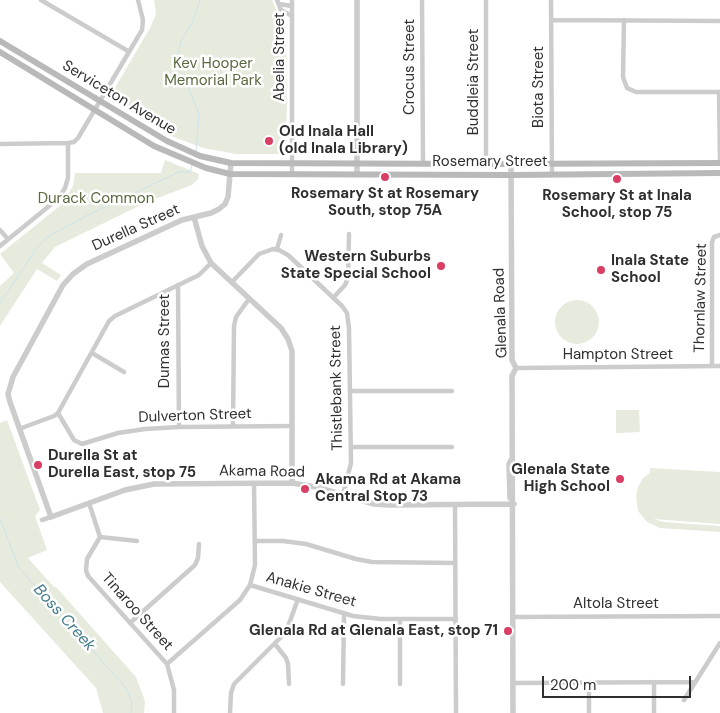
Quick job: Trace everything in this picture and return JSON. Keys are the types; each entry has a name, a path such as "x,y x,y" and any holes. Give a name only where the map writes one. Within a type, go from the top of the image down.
{"main road":[{"name":"Serviceton Avenue","path":"0,42 166,141 200,156 231,163"},
{"name":"Serviceton Avenue","path":"0,52 154,146 197,164 230,174"},
{"name":"Rosemary Street","path":"231,163 720,163"},
{"name":"Rosemary Street","path":"230,174 511,175 720,173"}],"street":[{"path":"41,0 128,51"},
{"path":"0,144 68,143 74,142 78,138 98,101 142,30 143,24 138,0"},
{"name":"Abelia Street","path":"292,0 292,174"},
{"path":"357,0 357,174"},
{"name":"Crocus Street","path":"422,0 423,163"},
{"name":"Buddleia Street","path":"486,0 486,164"},
{"name":"Biota Street","path":"551,0 552,174"},
{"path":"278,2 292,6"},
{"path":"278,2 281,10 292,16"},
{"path":"552,20 720,21"},
{"path":"624,20 623,77 627,88 636,92 720,92 720,163"},
{"path":"0,246 59,198 68,178 68,143"},
{"name":"Durella Street","path":"51,517 10,402 9,386 12,377 68,279 87,264 182,220 211,213 225,204 228,197 231,163"},
{"name":"Glenala Road","path":"511,164 512,360 516,368 512,376 511,460 509,464 512,504 512,713"},
{"path":"194,217 202,246 211,263 281,328 288,338 292,351 292,483"},
{"path":"0,230 8,239"},
{"path":"333,298 345,285 348,278 349,234"},
{"path":"232,282 259,254 266,250 277,250 281,235"},
{"name":"Thornlaw Street","path":"712,366 712,242 714,237 720,235"},
{"name":"Thistlebank Street","path":"277,250 288,255 342,306 349,320 351,447 350,471 343,495"},
{"path":"19,429 58,413 109,321 115,316 199,275 211,263"},
{"name":"Dumas Street","path":"178,285 178,426"},
{"path":"233,426 234,326 236,317 249,299"},
{"path":"712,299 720,299"},
{"path":"92,354 124,372"},
{"name":"Hampton Street","path":"516,368 720,366"},
{"path":"350,391 452,391"},
{"name":"Dulverton Street","path":"58,413 74,440 82,444 132,430 178,426 292,426"},
{"path":"351,447 452,446"},
{"path":"167,664 240,600 250,585 255,565 254,483"},
{"name":"Akama Road","path":"42,520 125,490 154,484 292,483 316,487 374,504 512,504"},
{"path":"89,503 100,537 137,541"},
{"path":"455,505 456,713"},
{"name":"Tinaroo Street","path":"100,537 87,558 86,570 88,576 167,664 174,690 174,713"},
{"path":"254,541 295,542 372,562 456,563"},
{"path":"130,622 195,565 198,558 199,544"},
{"name":"Anakie Street","path":"250,585 344,614 373,619 456,619"},
{"path":"230,713 231,693 234,684 286,632 298,599"},
{"path":"343,684 344,614"},
{"name":"Altola Street","path":"512,617 720,616"},
{"path":"400,619 400,684"},
{"path":"684,700 720,643"},
{"path":"275,644 286,658 289,684"},
{"path":"589,682 589,713"},
{"path":"654,682 654,713"},
{"path":"512,683 695,682"}],"green space":[{"name":"Kev Hooper Memorial Park","path":"154,0 272,0 286,39 287,106 285,154 236,154 203,148 171,136 109,98 150,28 156,14"},
{"name":"Durack Common","path":"165,160 199,174 198,179 192,185 147,202 55,247 42,263 61,275 57,281 37,269 0,326 0,286 14,273 0,254 61,205 73,186 75,173 161,173"},
{"path":"573,300 581,300 593,306 599,322 593,338 581,344 573,344 561,338 555,326 555,318 561,306"},
{"path":"616,410 639,410 640,432 616,433"},
{"path":"7,420 40,510 35,516 47,550 28,558 136,677 145,701 144,713 103,713 96,688 0,582 0,423"},
{"path":"650,468 720,472 720,524 653,519 664,522 720,526 720,532 660,528 647,522 638,511 636,496 643,478 650,473"}],"waterway":[{"name":"Boss Creek","path":"196,151 199,114 177,61 181,41 193,21 200,0"},
{"name":"Boss Creek","path":"0,303 36,249 47,237 92,213 179,172 190,172 192,165"},
{"name":"Boss Creek","path":"0,519 19,568 126,688 132,703 131,713"}],"place":[{"name":"Old Inala Hall (old Inala Library)","path":"269,141"},
{"name":"Rosemary St at Rosemary South, stop 75A","path":"385,177"},
{"name":"Rosemary St at Inala School, stop 75","path":"617,179"},
{"name":"Western Suburbs State Special School","path":"441,266"},
{"name":"Inala State School","path":"601,270"},
{"name":"Durella St at Durella East, stop 75","path":"38,465"},
{"name":"Glenala State High School","path":"620,479"},
{"name":"Akama Rd at Akama Central Stop 73","path":"305,489"},
{"name":"Glenala Rd at Glenala East, stop 71","path":"508,631"}]}
